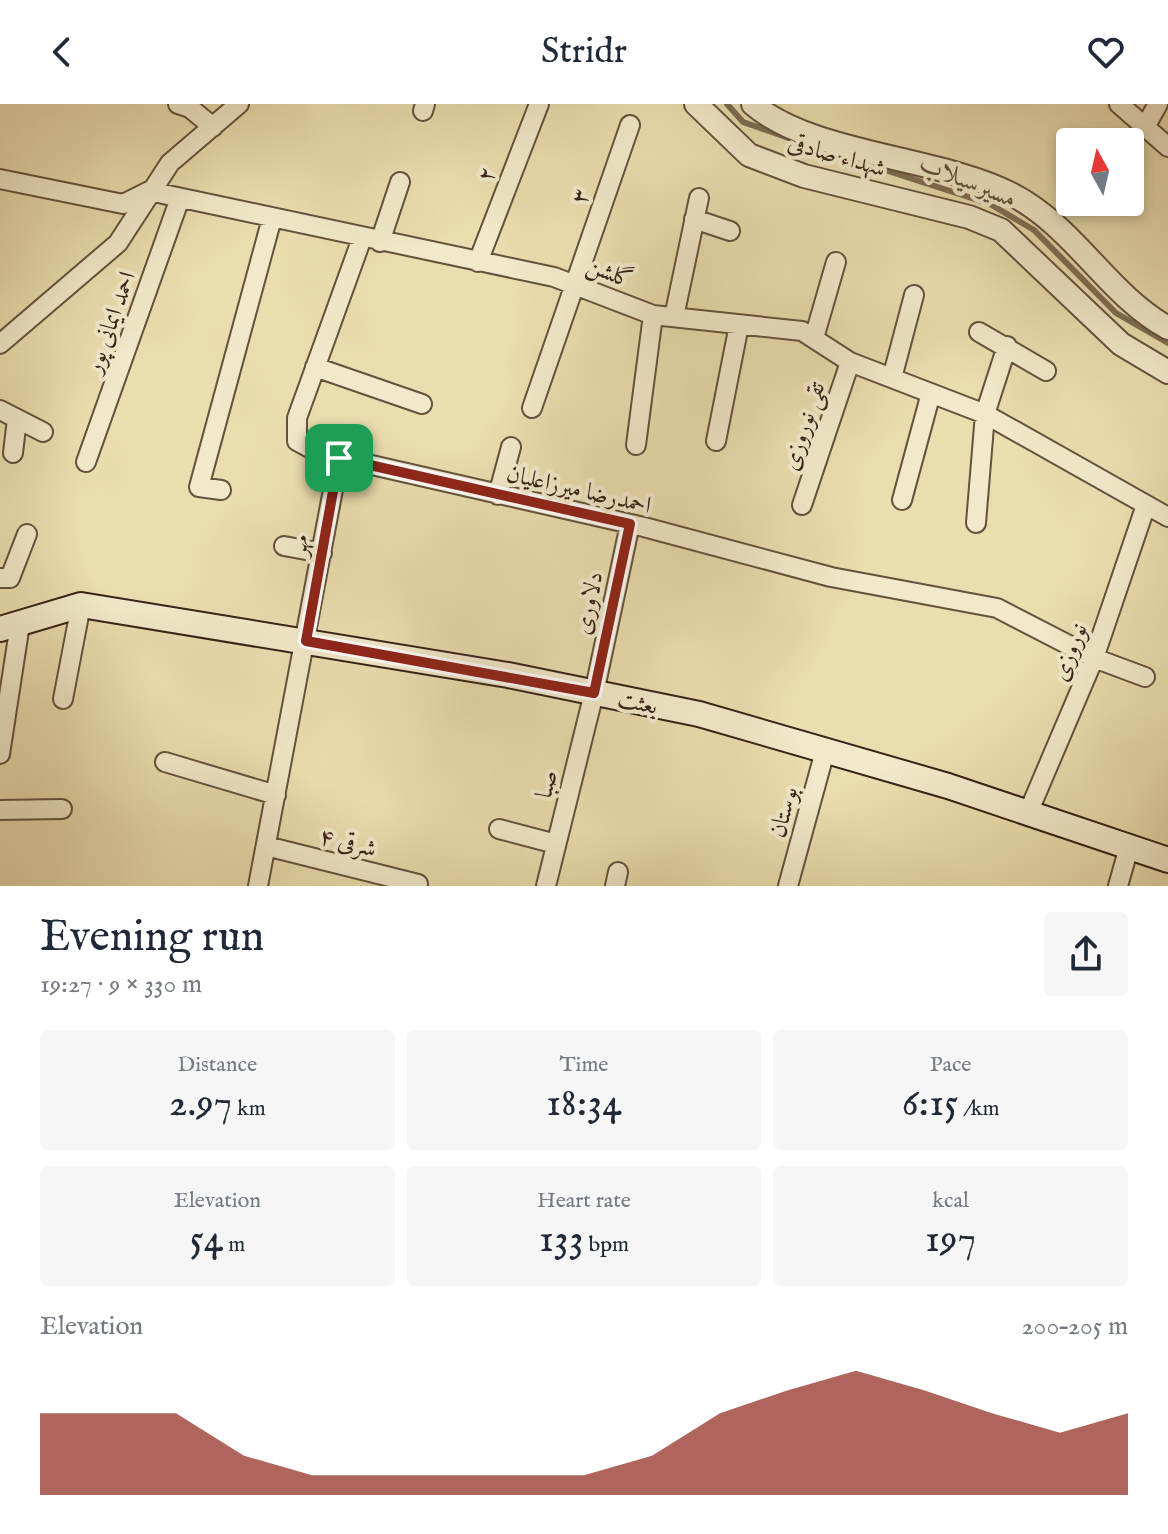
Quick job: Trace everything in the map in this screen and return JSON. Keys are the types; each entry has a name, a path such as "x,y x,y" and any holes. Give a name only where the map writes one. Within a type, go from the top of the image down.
{"main road":[{"name":"بعثت","path":"10,627 81,605 306,641 699,714 1028,813 1168,860"}],"street":[{"path":"2,339 118,243 170,163 239,104"},
{"name":"۲","path":"478,262 539,104"},
{"name":"شهداء صادقی","path":"696,104 749,155 804,176 969,217 1001,230 1121,344 1168,372"},
{"name":"شهداء صادقی","path":"753,104 793,128 961,173 1013,195 1073,243 1117,292 1168,328"},
{"path":"1119,104 1168,147"},
{"path":"1145,127 1158,104"},
{"path":"186,105 213,127"},
{"name":"۳","path":"532,408 630,125"},
{"name":"گلشن","path":"0,179 123,204 149,191 574,283 653,315 802,331 850,362 985,414 1168,517"},
{"name":"احمدرضا میرزاعلیان","path":"400,182 315,367 297,418 297,441 319,453 630,524 831,577 997,608 1094,658 1145,677"},
{"name":"احمد ایمانی پور","path":"86,462 180,198"},
{"path":"674,317 699,198"},
{"path":"221,490 199,487 272,218"},
{"path":"694,219 730,231"},
{"path":"814,338 836,262"},
{"path":"892,378 914,295"},
{"path":"636,445 653,315"},
{"path":"716,441 739,325"},
{"path":"979,332 1046,371"},
{"path":"976,523 985,414 1007,346"},
{"name":"تقی نوروزی","path":"802,505 850,362"},
{"path":"315,367 422,404"},
{"path":"902,500 931,393"},
{"path":"8,415 43,432"},
{"path":"8,415 13,453"},
{"path":"498,495 511,447"},
{"name":"مهر","path":"258,886 339,458"},
{"name":"نوروزی","path":"1028,813 1094,658 1146,505"},
{"name":"دلاوری","path":"594,693 630,524"},
{"path":"0,578 10,578 27,534"},
{"path":"284,546 322,553"},
{"path":"63,699 81,605"},
{"path":"0,754 10,627"},
{"name":"صبا","path":"546,886 594,693"},
{"name":"بوستان","path":"788,886 825,751"},
{"path":"165,762 276,795"},
{"path":"0,810 62,809"},
{"path":"499,829 556,844"},
{"name":"۴ شرقی","path":"266,846 418,884"},
{"path":"1118,886 1129,847"}],"waterway":[{"name":"مسیرسیلاب","path":"727,104 743,122 800,142"},
{"name":"مسیرسیلاب","path":"814,147 990,204 1034,230 1116,313 1168,343"}],"route":[{"path":"339,458 630,524 594,693 508,675 306,641 339,458"}]}
